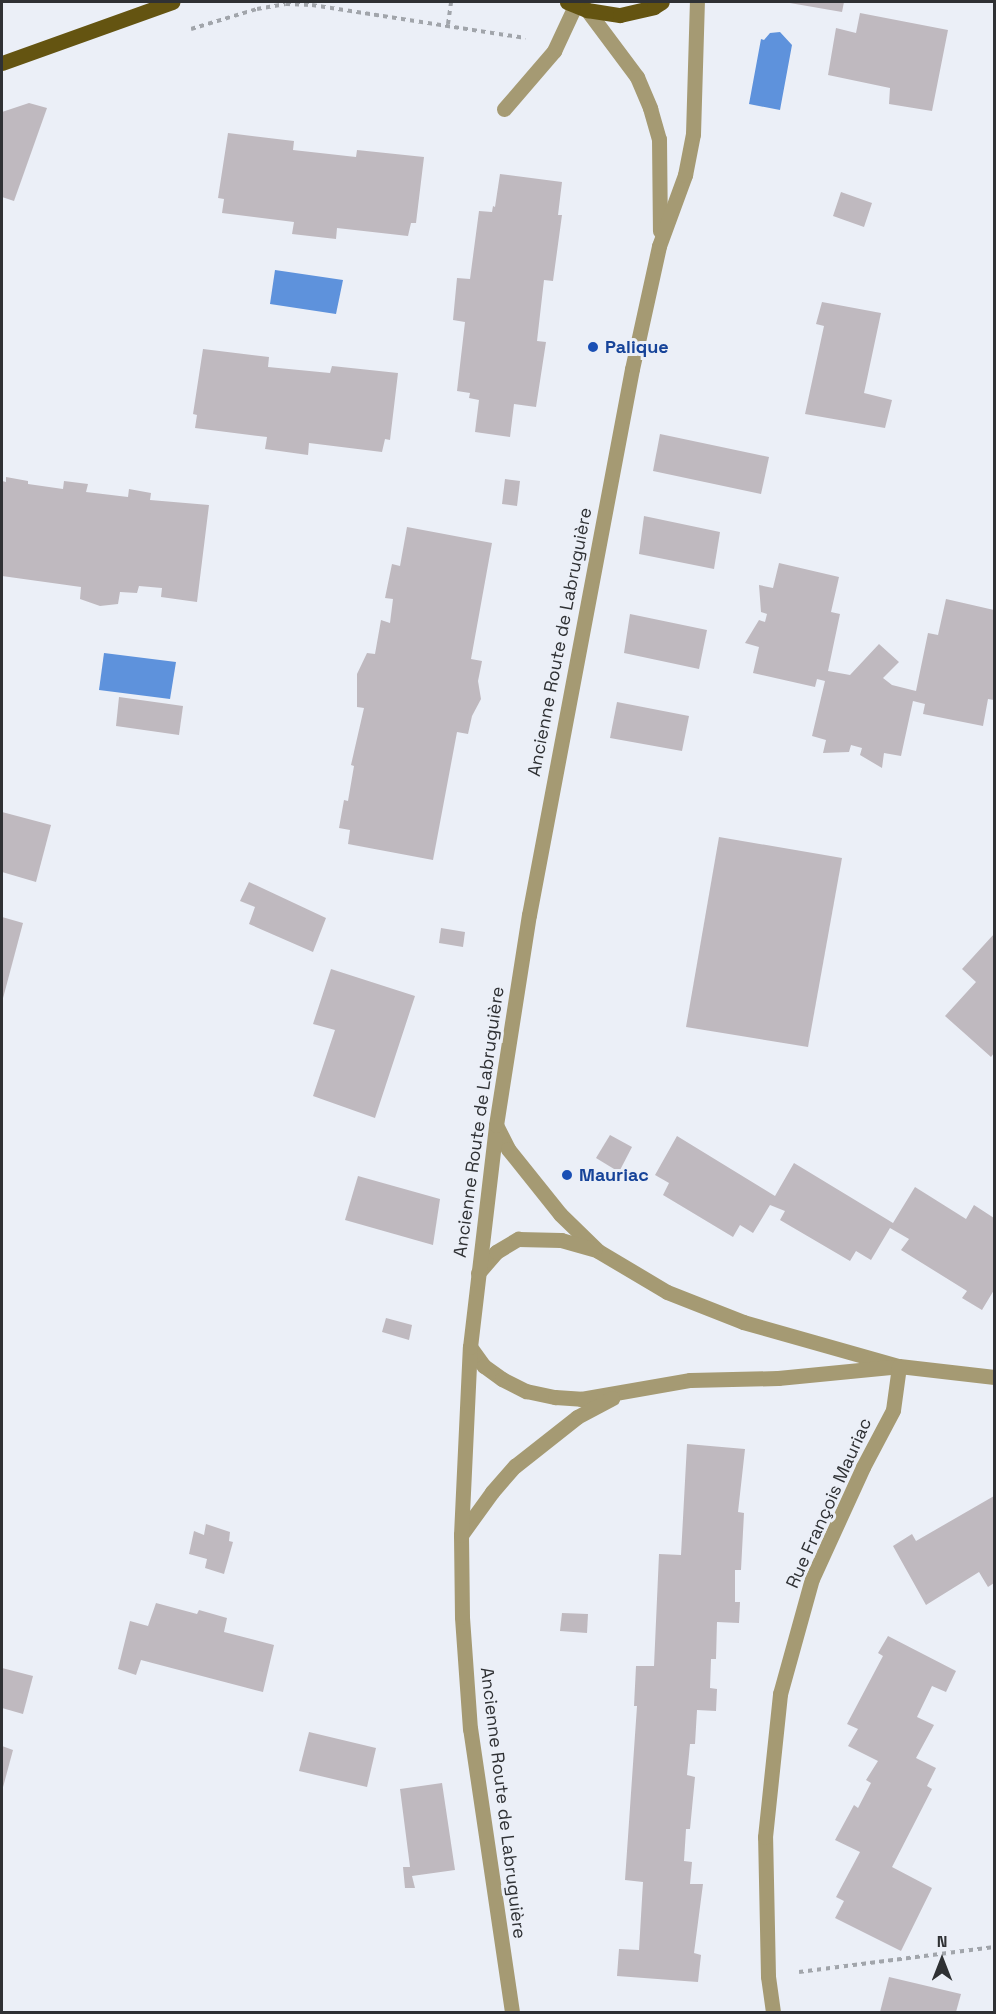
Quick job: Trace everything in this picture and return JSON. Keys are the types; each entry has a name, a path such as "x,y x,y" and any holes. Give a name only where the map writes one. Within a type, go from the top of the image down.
{"main road":[{"path":"2,63 172,2"},
{"path":"576,6 620,15 654,7 662,2"}],"street":[{"path":"659,246 685,175 693,134 697,2"},
{"path":"504,109 554,51 576,6 637,77 650,108 658,139 661,192 659,246"},
{"name":"Ancienne Route de Labruguière","path":"512,2013 470,1729 462,1617 461,1535 470,1347 496,1125 529,915 621,422 659,246"},
{"path":"496,1125 508,1149 536,1186 598,1251"},
{"path":"478,1273 496,1252 518,1239 561,1240 598,1251 667,1292 702,1307 899,1366 994,1377"},
{"path":"470,1347 484,1366 502,1379 526,1391 555,1398 580,1399 620,1394 690,1380 778,1378 899,1366"},
{"name":"Rue François Mauriac","path":"773,2013 768,1976 765,1837 780,1694 812,1579 863,1467 893,1410 899,1366"},
{"path":"461,1535 492,1492 515,1466 577,1417 620,1394"}],"path":[{"path":"448,24 451,2"},
{"path":"214,20 257,9 295,4 448,24 532,39 554,51"},
{"path":"768,1976 994,1947"}],"water":[{"path":"780,32 792,45 780,110 749,104 761,39 764,40 770,33"},
{"path":"275,270 343,280 336,314 270,304"},
{"path":"104,653 176,662 170,699 99,690"}],"building":[{"path":"784,2 844,2 842,12"},
{"path":"860,13 948,30 932,111 889,104 890,88 828,75 836,28 856,33"},
{"path":"29,103 47,108 14,201 2,197 2,112"},
{"path":"228,133 294,141 293,150 356,157 357,150 424,157 416,223 411,223 408,236 337,228 336,239 292,234 294,222 222,213 224,199 218,198"},
{"path":"500,174 562,182 558,215 562,215 553,281 544,280 537,341 546,342 536,407 514,404 510,437 475,432 479,400 469,398 470,393 457,391 465,322 453,320 457,278 470,279 479,211 492,212 493,206 495,207"},
{"path":"841,192 872,203 864,227 833,216"},
{"path":"822,302 881,313 864,393 892,400 885,428 805,414 824,326 816,324"},
{"path":"203,349 269,357 268,367 330,373 332,366 398,373 390,440 385,439 382,452 309,443 308,455 265,449 267,437 195,428 197,415 193,414"},
{"path":"660,434 769,457 761,494 653,471"},
{"path":"6,477 28,481 28,484 63,489 64,481 88,484 86,492 128,497 129,489 151,493 150,500 209,505 197,602 161,597 162,588 139,586 137,593 120,592 118,604 100,606 80,599 81,587 2,576 2,481 6,482"},
{"path":"505,479 520,481 517,506 502,504"},
{"path":"644,516 720,532 714,569 639,554"},
{"path":"407,527 492,543 471,659 482,661 478,681 481,699 472,716 468,734 457,732 433,860 348,844 350,830 339,828 344,800 348,801 354,766 351,765 364,708 357,707 357,674 367,653 375,654 381,620 390,623 393,599 385,598 392,564 400,566"},
{"path":"779,563 839,577 831,612 840,614 828,671 850,675 879,644 899,662 883,678 892,685 916,691 928,633 938,635 946,599 994,610 994,700 988,699 983,726 923,714 925,704 913,701 901,756 884,753 882,768 860,755 862,748 851,745 849,752 823,753 826,740 812,736 825,681 817,679 815,687 753,673 759,647 745,643 759,620 765,622 767,614 761,612 759,585 773,588"},
{"path":"630,614 707,630 699,669 624,653"},
{"path":"119,697 183,706 179,735 116,726"},
{"path":"617,702 689,716 682,751 610,738"},
{"path":"2,812 51,825 36,882 2,872"},
{"path":"719,837 842,858 808,1047 686,1027"},
{"path":"249,882 326,918 313,952 249,924 255,907 240,901"},
{"path":"2,917 23,923 2,1002"},
{"path":"441,928 465,932 463,947 439,943"},
{"path":"994,934 994,1053 991,1057 945,1016 976,982 962,969"},
{"path":"331,969 415,996 375,1118 313,1096 335,1030 313,1024"},
{"path":"610,1135 632,1147 619,1172 596,1158"},
{"path":"677,1136 775,1196 794,1163 893,1223 915,1187 966,1219 974,1205 994,1218 994,1290 982,1310 962,1298 967,1291 901,1250 909,1239 890,1228 871,1260 856,1251 850,1261 780,1220 785,1211 770,1205 753,1233 740,1225 733,1237 663,1195 669,1183 655,1175"},
{"path":"358,1176 440,1199 433,1245 345,1220"},
{"path":"386,1318 412,1325 409,1340 382,1332"},
{"path":"687,1444 745,1449 738,1512 744,1513 741,1570 735,1570 735,1602 740,1602 739,1623 717,1622 716,1659 711,1659 710,1688 717,1689 716,1711 697,1710 695,1744 690,1744 687,1775 695,1777 690,1829 686,1829 684,1861 692,1862 690,1884 703,1884 694,1953 701,1955 698,1982 617,1976 619,1949 639,1950 643,1882 625,1880 637,1706 634,1706 636,1666 654,1666 659,1554 681,1555"},
{"path":"994,1496 994,1583 988,1587 979,1572 926,1605 893,1546 912,1534 916,1541"},
{"path":"206,1524 230,1532 229,1541 233,1542 224,1574 205,1568 207,1559 189,1554 194,1531 204,1535"},
{"path":"156,1603 197,1614 199,1610 227,1618 224,1632 274,1645 263,1692 141,1660 136,1675 118,1669 130,1621 148,1626"},
{"path":"562,1613 588,1614 587,1633 560,1631"},
{"path":"888,1636 956,1671 946,1692 932,1686 917,1717 934,1725 916,1758 936,1768 927,1786 932,1789 892,1867 932,1888 901,1951 835,1918 844,1901 836,1897 860,1852 835,1840 854,1805 858,1808 871,1783 866,1780 878,1761 848,1746 858,1729 847,1724 883,1656 878,1653"},
{"path":"2,1668 33,1676 23,1714 2,1708"},
{"path":"309,1732 376,1748 367,1787 299,1771"},
{"path":"2,1746 13,1750 2,1791"},
{"path":"442,1783 455,1870 412,1876 415,1888 405,1888 403,1867 410,1867 400,1789"},
{"path":"889,1977 961,1994 956,2012 880,2012"}],"place":[{"name":"Palique","path":"593,347"},
{"name":"Mauriac","path":"567,1175"}]}
